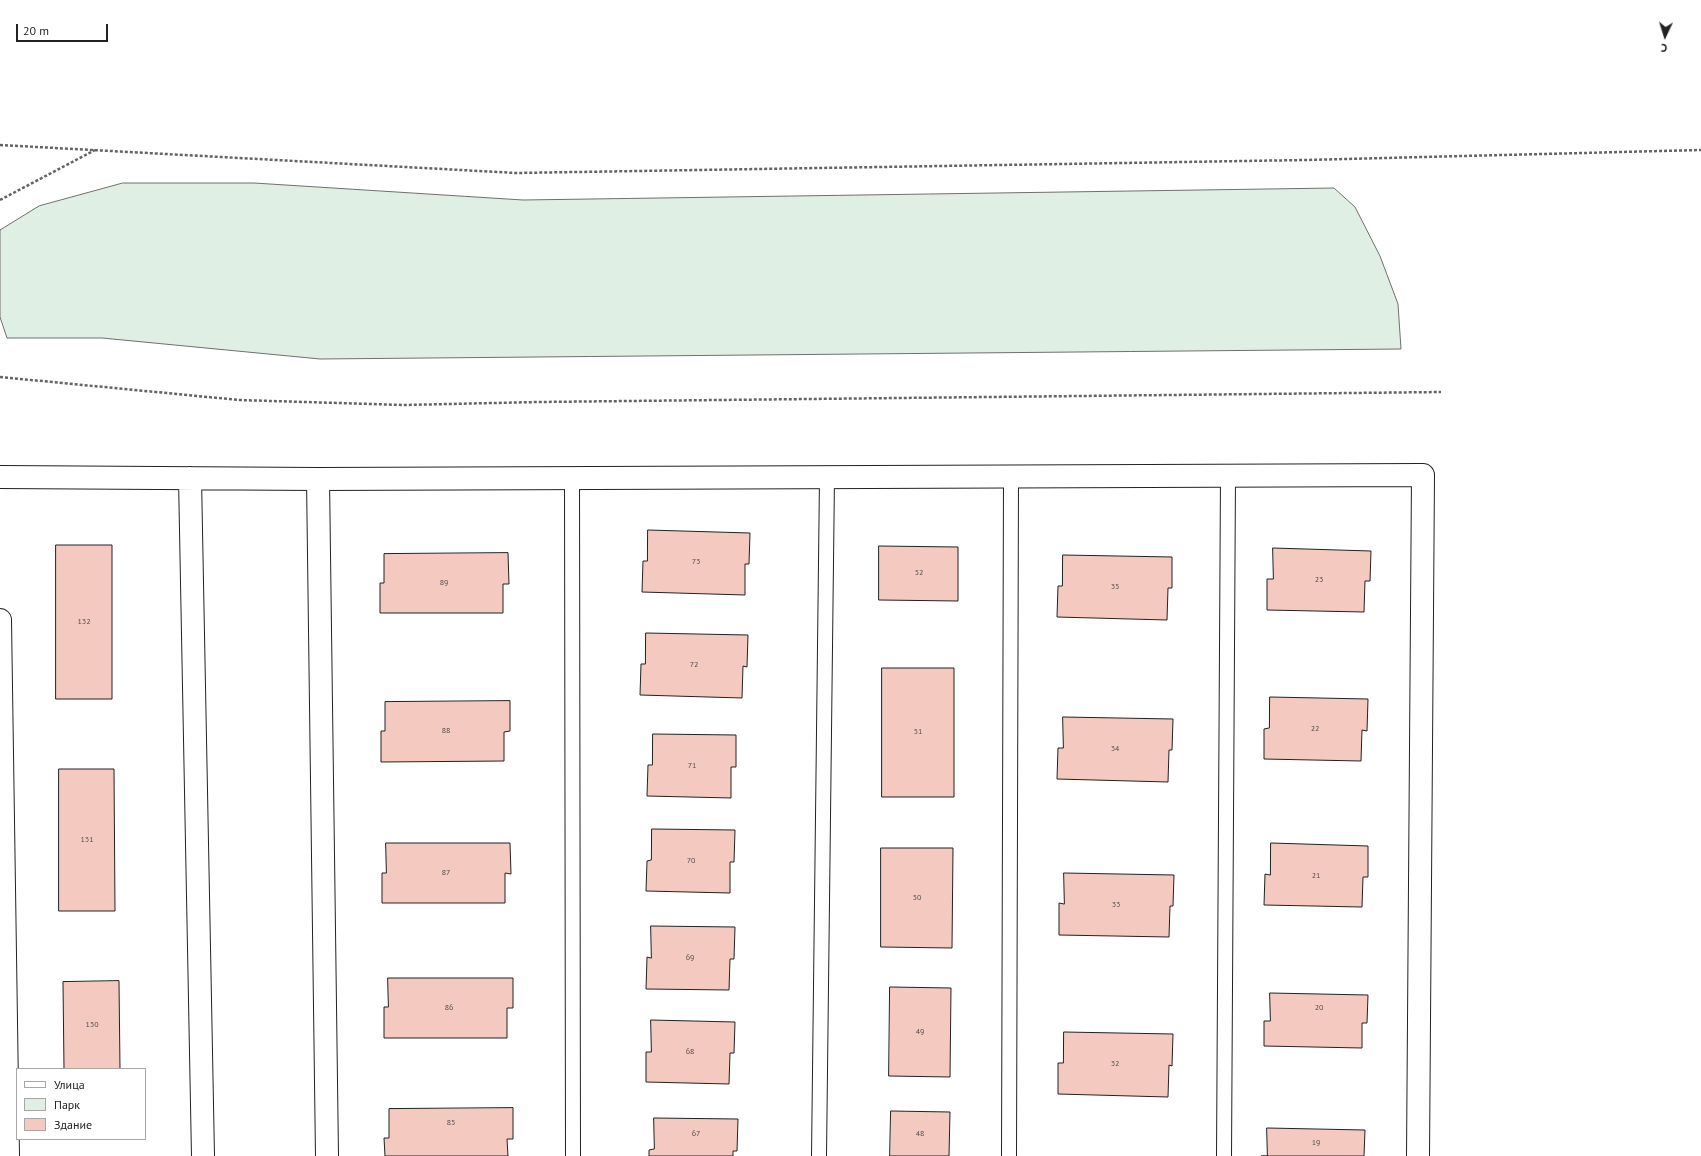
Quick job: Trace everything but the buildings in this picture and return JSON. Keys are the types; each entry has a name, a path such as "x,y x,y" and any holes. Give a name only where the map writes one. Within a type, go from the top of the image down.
{"street":[{"path":"0,477 318,479 1423,476 1418,1156"},
{"path":"190,478 203,1156"},
{"path":"318,479 327,1156"},
{"path":"0,620 8,1156"}],"lane":[{"path":"1224,1156 1228,476"},
{"path":"819,1156 827,477"},
{"path":"572,478 573,1156"},
{"path":"1009,1156 1011,478"}],"path":[{"path":"0,145 516,173 1304,160 1701,150"},
{"path":"0,200 96,150"},
{"path":"0,377 239,400 404,405 594,401 1441,392"}],"green space":[{"path":"123,183 254,183 523,200 1334,188 1355,207 1380,256 1398,304 1401,349 320,359 102,338 7,338 0,317 0,230 39,206"}]}
